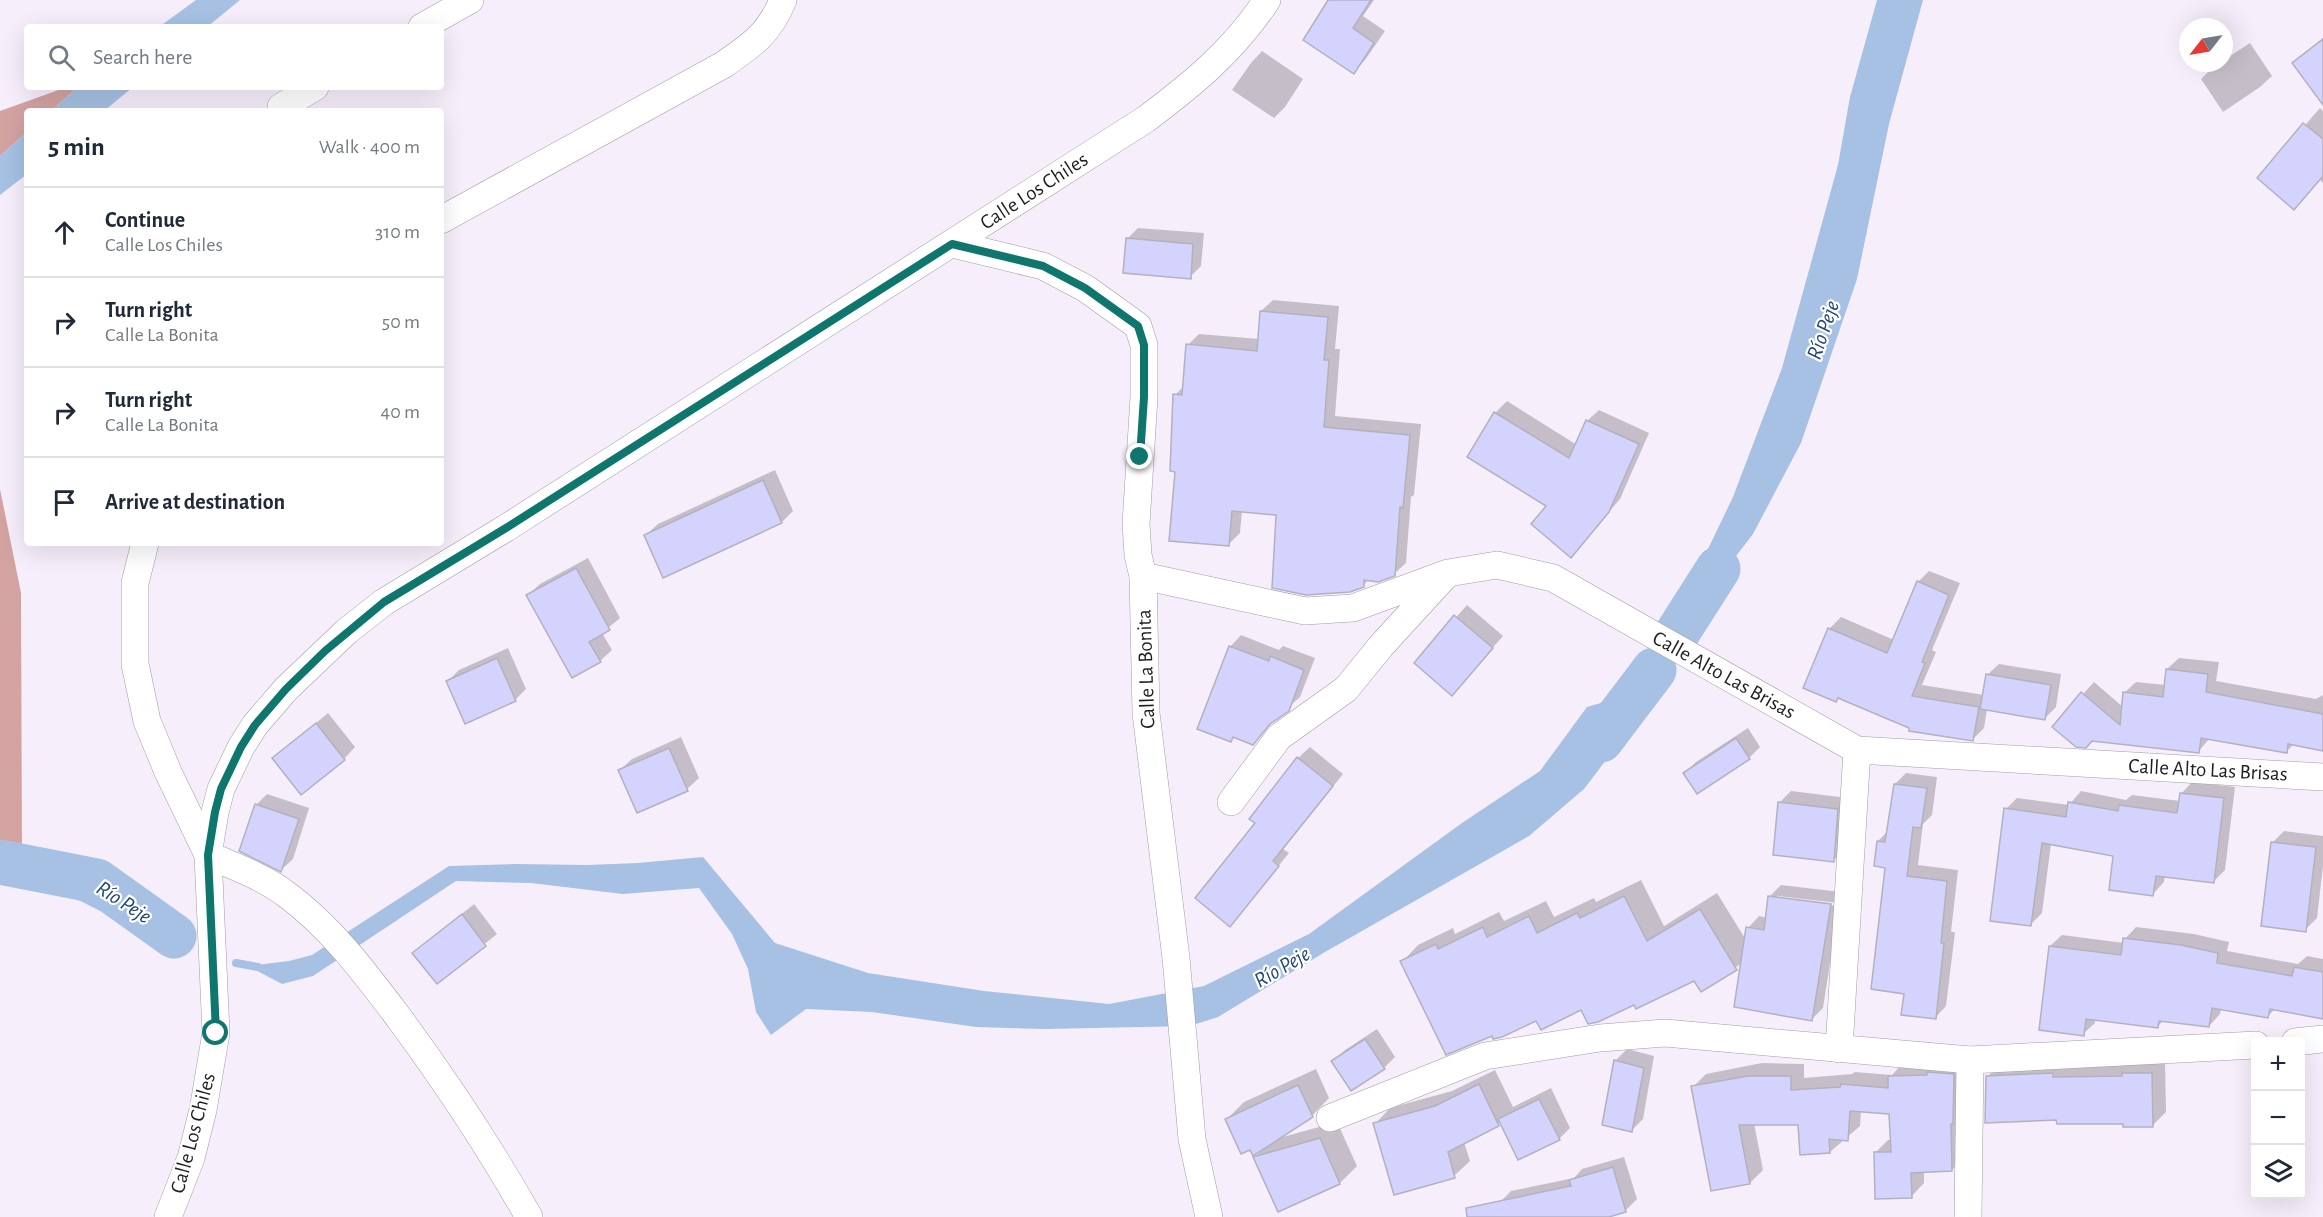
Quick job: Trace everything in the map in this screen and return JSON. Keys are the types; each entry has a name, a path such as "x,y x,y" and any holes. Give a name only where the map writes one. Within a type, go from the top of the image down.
{"street":[{"path":"427,24 470,0"},
{"path":"444,218 723,65 752,45 771,26 783,0"},
{"name":"Calle Los Chiles","path":"168,1217 191,1158 201,1120 216,1033 208,855 221,789 241,747 255,725 286,689 347,631 384,602 506,528 1146,119 1215,64 1241,36 1267,0"},
{"path":"280,106 309,90"},
{"name":"Calle La Bonita","path":"952,244 1043,266 1085,288 1138,326 1144,345 1144,397 1136,524 1138,555 1143,576 1146,713 1176,958 1192,1139 1209,1217"},
{"path":"144,546 135,583 135,664 147,721 168,772 208,855 285,892 336,938 359,964 441,1075 490,1149 529,1217"},
{"name":"Calle Alto Las Brisas","path":"1143,576 1305,611 1353,608 1448,573 1497,565 1552,578 1857,750 2323,777"},
{"path":"1231,802 1279,737 1346,688 1448,573"},
{"path":"1839,1048 1857,750"},
{"path":"1330,1118 1485,1056 1599,1038 1665,1033 1970,1060 2251,1045"},
{"path":"2305,1040 2323,1039"},
{"path":"1968,1217 1970,1060"}],"shaded area":[{"path":"59,90 75,90 54,108 24,108 24,135 0,156 0,111"},
{"path":"0,489 21,593 22,854 0,851"}],"water":[{"path":"196,0 240,0 211,24 163,24"},
{"path":"1877,0 1923,0 1889,124 1857,279 1801,443 1753,534 1685,622 1696,574 1733,497 1782,368 1838,165 1850,97"},
{"path":"75,90 129,90 108,108 54,108"},
{"path":"24,135 24,176 0,195 0,156"},
{"path":"1639,692 1642,713 1584,789 1529,836 1325,952 1218,1017 1190,1026 1045,1029 976,1027 872,1012 806,1009 771,1035 756,1012 748,969 732,934 699,888 623,894 531,883 456,881 313,976 282,984 248,966 289,961 312,955 449,866 587,865 703,857 775,943 868,973 984,991 1109,1004 1204,986 1309,934 1462,823 1540,771 1587,707"},
{"path":"0,851 90,871 150,907 161,927 127,921 41,883 0,874"}],"building":[{"path":"1328,0 1371,0 1353,28 1374,43 1354,74 1303,40"},
{"path":"2323,39 2323,105 2292,63"},
{"path":"2303,123 2323,139 2323,176 2294,210 2257,178"},
{"path":"1126,238 1193,244 1191,279 1123,273"},
{"path":"1260,311 1328,317 1324,360 1329,360 1324,427 1410,435 1403,508 1400,507 1395,576 1378,582 1364,580 1364,587 1350,592 1306,595 1272,588 1276,515 1232,511 1229,546 1169,541 1175,472 1170,471 1173,394 1182,395 1186,344 1257,351"},
{"path":"1494,412 1569,458 1586,420 1639,444 1609,512 1571,558 1531,524 1546,506 1467,457"},
{"path":"763,480 782,523 663,578 644,535"},
{"path":"576,568 610,630 589,642 601,662 572,678 526,595"},
{"path":"1917,581 1949,595 1922,662 1925,663 1912,696 1979,707 1973,741 1909,731 1909,728 1838,698 1836,702 1803,688 1828,628 1887,653"},
{"path":"1454,615 1493,648 1452,696 1414,663"},
{"path":"1229,646 1269,661 1270,656 1304,670 1289,711 1270,724 1253,745 1233,737 1231,742 1197,729"},
{"path":"497,658 516,701 465,724 446,681"},
{"path":"2166,669 2208,674 2206,692 2323,714 2323,751 2288,744 2287,753 2201,738 2199,753 2092,741 2086,748 2076,747 2052,727 2081,692 2120,725 2123,692 2163,697"},
{"path":"1986,674 2051,685 2045,720 1980,709"},
{"path":"316,723 345,760 301,795 272,758"},
{"path":"1736,738 1750,759 1697,794 1683,773"},
{"path":"669,748 688,791 637,813 618,770"},
{"path":"1297,757 1333,786 1273,861 1279,866 1230,927 1195,898 1255,823 1249,819"},
{"path":"1894,784 1927,788 1921,828 1913,827 1907,876 1947,881 1941,943 1944,943 1936,1019 1901,1015 1904,994 1871,989 1885,868 1874,866 1877,841 1885,842"},
{"path":"2180,793 2224,798 2214,883 2156,876 2153,896 2109,890 2113,856 2042,843 2031,926 1990,921 2004,808 2066,817 2068,802 2118,811 2119,805 2177,813"},
{"path":"1778,802 1838,809 1834,862 1773,855"},
{"path":"255,804 299,819 281,872 239,851"},
{"path":"2271,842 2316,847 2306,932 2261,926"},
{"path":"1624,896 1647,941 1700,909 1737,970 1701,992 1694,981 1636,1009 1634,1005 1598,1022 1588,1024 1581,1010 1541,1030 1536,1021 1502,1037 1493,1039 1492,1036 1446,1055 1400,961 1436,944 1438,949 1483,927 1487,937 1529,916 1537,933 1577,913 1580,918"},
{"path":"1768,896 1831,904 1812,1021 1734,1007 1746,927 1764,930"},
{"path":"462,914 486,946 437,984 412,953"},
{"path":"2123,938 2181,945 2218,953 2217,963 2292,976 2294,967 2323,972 2323,1019 2270,1009 2268,1018 2212,1008 2209,1027 2159,1021 2158,1028 2086,1019 2084,1036 2039,1030 2049,946 2121,955"},
{"path":"1365,1039 1385,1069 1351,1091 1331,1061"},
{"path":"1614,1060 1644,1068 1632,1132 1602,1125"},
{"path":"1927,1072 1954,1074 1953,1124 1951,1124 1952,1171 1911,1173 1912,1198 1875,1199 1874,1152 1891,1152 1889,1114 1850,1111 1848,1141 1829,1139 1830,1153 1800,1155 1798,1125 1739,1125 1750,1184 1711,1191 1691,1086 1748,1076 1791,1076 1791,1090 1840,1087 1841,1084 1888,1088 1888,1076 1927,1075"},
{"path":"2053,1073 2053,1077 2152,1073 2153,1127 2123,1127 2123,1124 2057,1124 2056,1120 1985,1123 1986,1076"},
{"path":"1479,1084 1499,1126 1448,1152 1455,1178 1394,1195 1373,1123 1435,1106"},
{"path":"1298,1085 1313,1117 1253,1156 1250,1150 1241,1154 1225,1119"},
{"path":"1539,1099 1560,1140 1518,1160 1498,1119"},
{"path":"1320,1138 1340,1184 1278,1212 1253,1157"},
{"path":"1613,1167 1626,1212 1609,1217 1467,1217 1466,1208 1571,1186 1569,1180"}],"waterway":[{"name":"Río Peje","path":"1676,635 1718,569"},
{"name":"Río Peje","path":"1601,740 1654,670"},
{"name":"Río Peje","path":"0,862 97,881 174,936"},
{"path":"236,963 258,967"}],"route":[{"path":"216,1033 208,855 215,812 221,789 241,747 255,725 286,689 347,631 384,602 506,528 952,244 1043,266 1085,288 1138,326 1144,345 1144,397 1140,457"}]}
